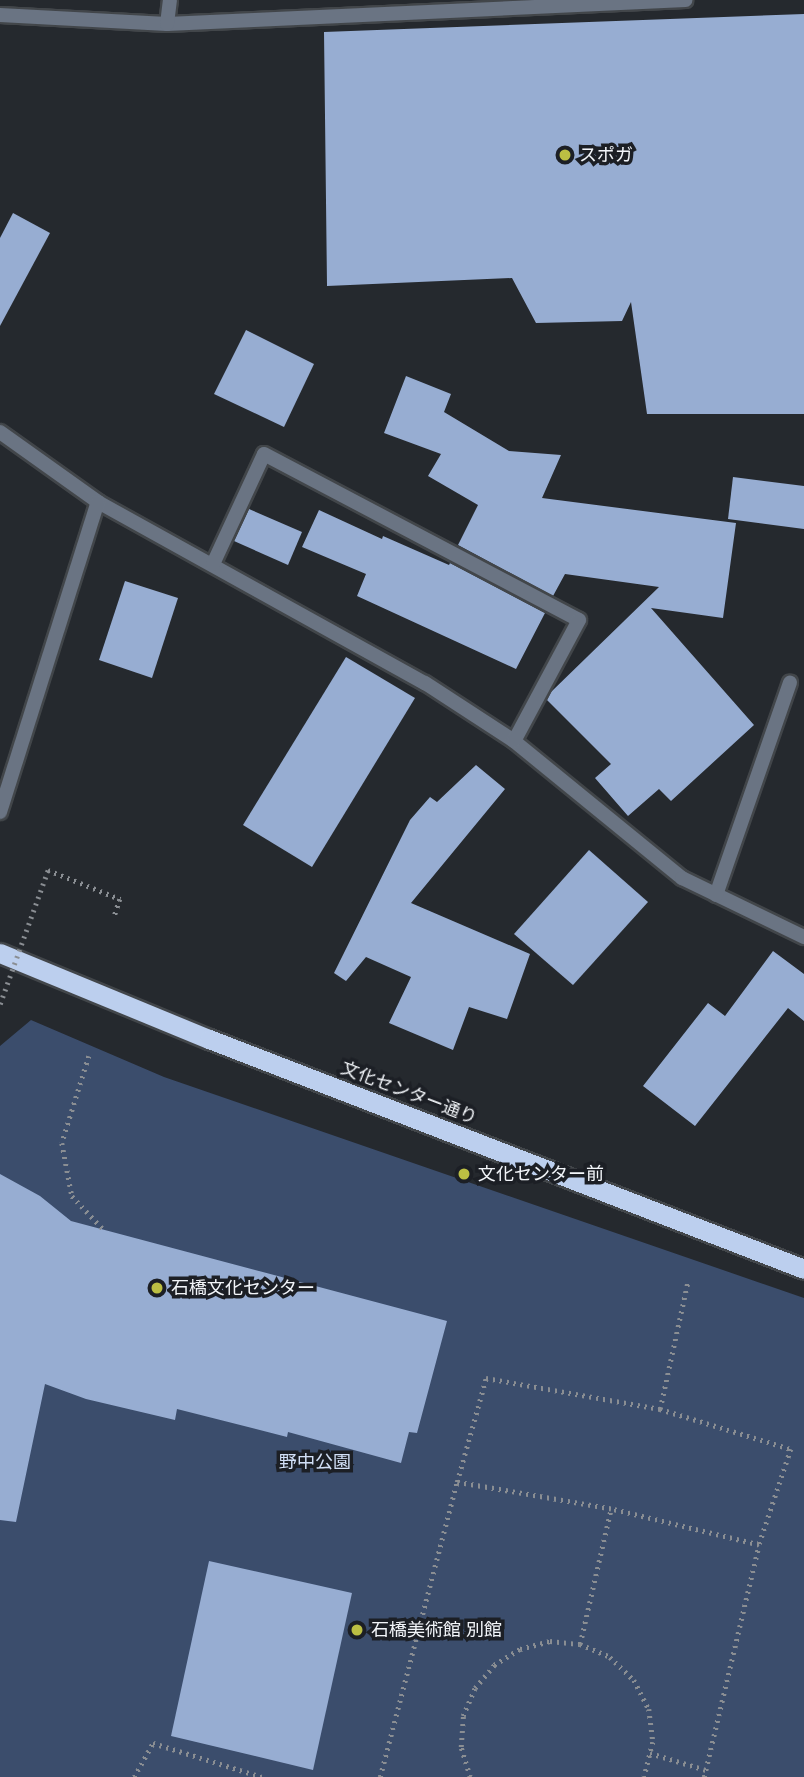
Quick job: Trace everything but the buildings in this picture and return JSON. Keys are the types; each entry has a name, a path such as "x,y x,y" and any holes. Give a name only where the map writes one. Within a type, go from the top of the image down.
{"highway":[{"name":"文化センター通り","path":"0,953 209,1039 804,1269"}],"street":[{"path":"167,24 170,0"},
{"path":"0,15 167,24 685,0"},
{"path":"0,432 98,502 425,682 514,741 682,878 804,937"},
{"path":"212,564 264,454 579,620 514,741"},
{"path":"0,812 98,502"},
{"path":"716,895 790,682"}],"path":[{"path":"0,1004 48,870 120,898 114,918"},
{"path":"89,1056 62,1143 72,1196 104,1230"},
{"path":"660,1409 688,1282"},
{"path":"380,1777 486,1378 660,1409 791,1449 759,1545 704,1777"},
{"path":"457,1482 611,1509 759,1545"},
{"path":"580,1644 611,1509"},
{"path":"470,1777 461,1747 463,1716 475,1688 487,1672 520,1649 550,1642 580,1644 610,1657 634,1680 649,1709 653,1742 644,1777"},
{"path":"134,1777 153,1743 262,1777"},
{"path":"650,1753 706,1770"}],"green space":[{"name":"野中公園","path":"31,1020 164,1077 804,1298 804,1777 0,1777 0,1046"}],"place":[{"name":"スポガ","path":"565,155"},
{"name":"文化センター前","path":"464,1174"},
{"name":"石橋文化センター","path":"157,1288"},
{"name":"石橋美術館 別館","path":"357,1630"}]}
